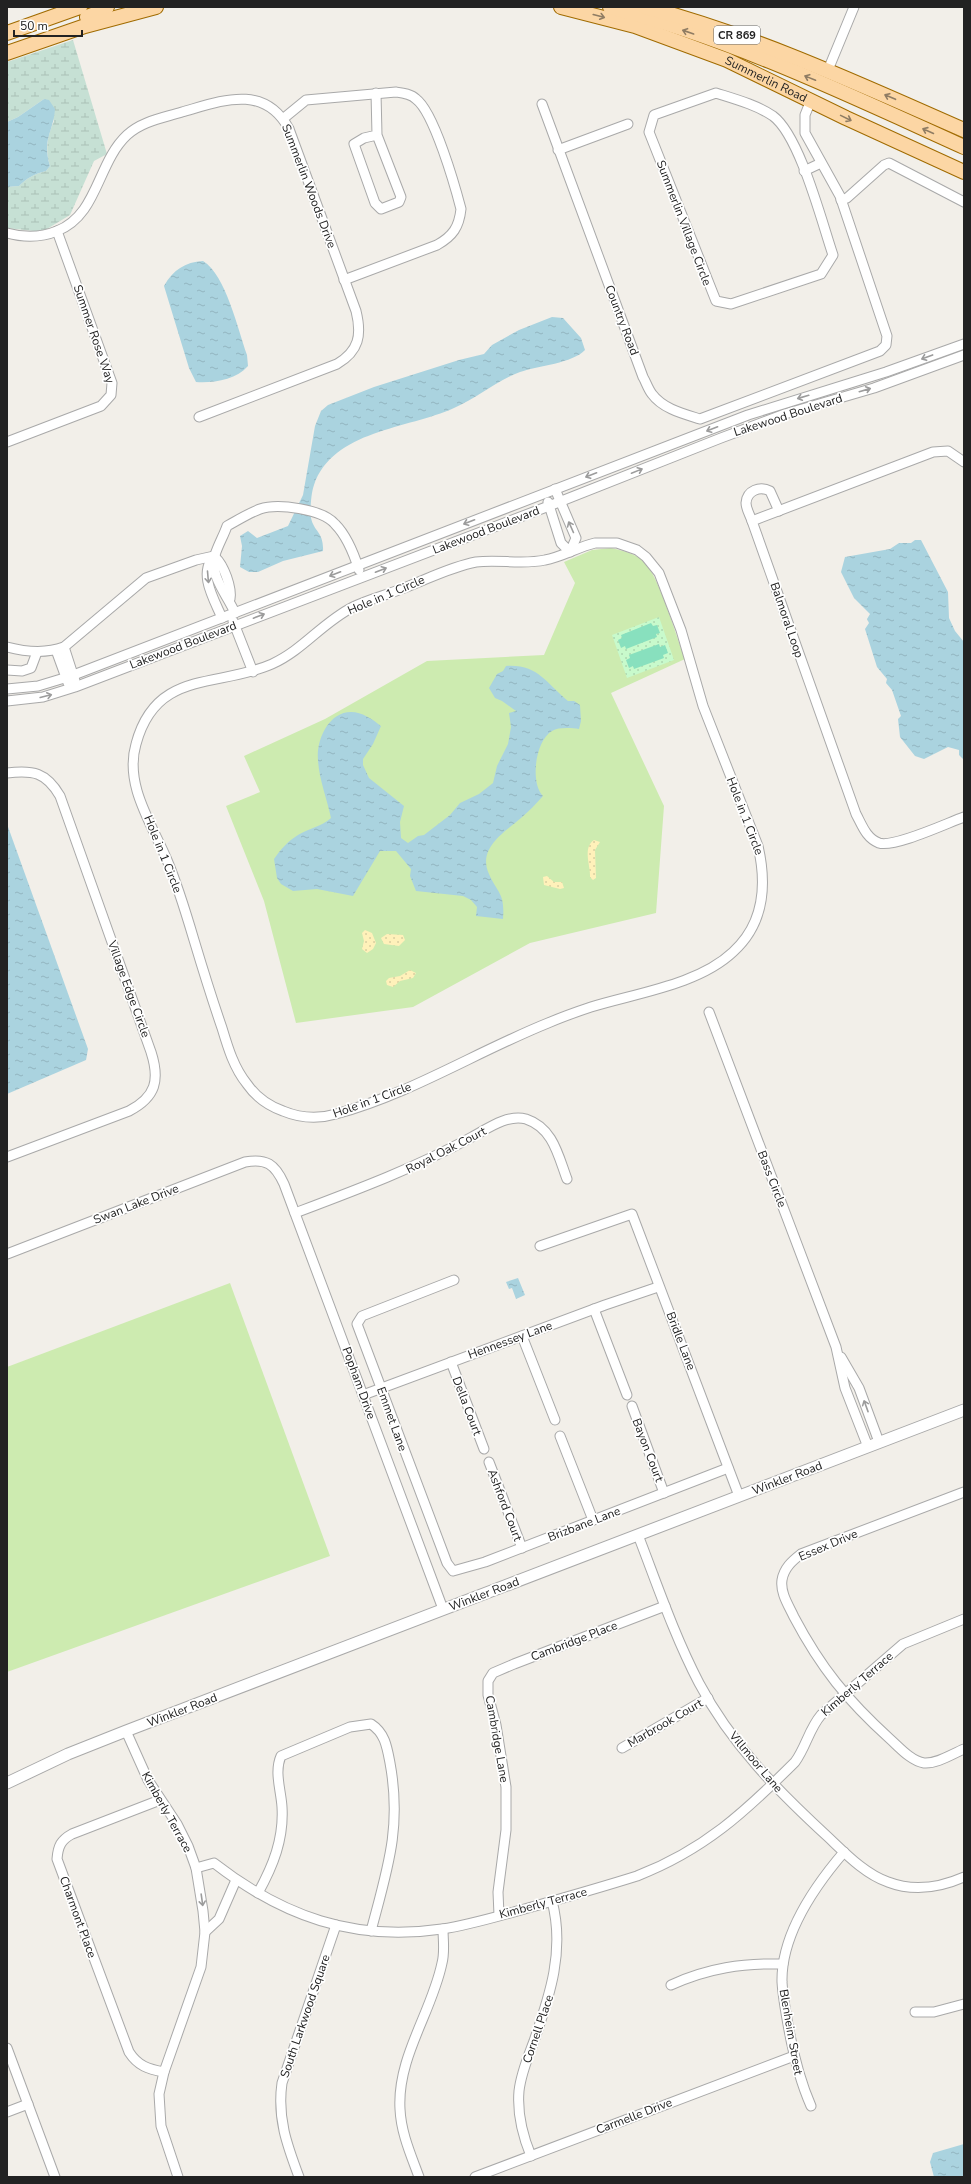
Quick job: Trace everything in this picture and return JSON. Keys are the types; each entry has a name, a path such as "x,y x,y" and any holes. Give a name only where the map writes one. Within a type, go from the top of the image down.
{"main road":[{"path":"7,32 80,7"},
{"path":"7,45 94,15 107,7"},
{"path":"7,53 85,26 156,7"},
{"name":"Summerlin Road","path":"561,7 635,26 697,48 757,74 964,172"},
{"path":"610,7 677,28 779,66 964,147"},
{"name":"CR 869","path":"645,7 709,25 828,70 964,130"}],"street":[{"path":"828,70 854,7"},
{"path":"284,118 306,100 396,92 408,94 416,99 425,108 434,129 461,209 460,221 455,231 447,240 437,245 344,280"},
{"path":"376,93 377,135 401,197 399,202 381,209 375,203 354,144 364,138 377,135"},
{"name":"Summerlin Village Circle","path":"716,93 739,100 773,117 792,143 804,171 833,255 828,264 821,274 731,304 716,301 649,132 654,115 716,93"},
{"name":"Summerlin Woods Drive","path":"7,233 28,237 39,237 58,231 76,219 83,212 112,153 127,135 144,124 235,98 257,101 275,110 284,118 356,311 360,331 358,341 354,350 346,358 199,417"},
{"name":"Country Road","path":"542,104 643,377 652,394 664,404 682,413 700,419 744,404 880,351 886,345 887,336 841,200 807,138 804,127 805,115 811,100"},
{"path":"558,150 628,124"},
{"path":"804,171 821,163"},
{"path":"841,200 847,198 884,165 889,163 964,202"},
{"name":"Summer Rose Way","path":"7,442 101,406 111,395 112,383 58,231"},
{"name":"Lakewood Boulevard","path":"7,690 38,686 70,676 748,415 794,399 886,372 964,344"},
{"name":"Lakewood Boulevard","path":"7,701 43,697 73,687 560,502 752,426 785,414 881,386 964,355"},
{"path":"744,404 752,426"},
{"path":"752,521 933,452 948,451 964,462"},
{"path":"545,492 561,543 570,552 576,538 555,489"},
{"name":"Balmoral Loop","path":"779,511 770,491 758,489 753,490 747,497 747,508 856,814 867,835 879,843 892,844 964,817"},
{"path":"253,672 234,625 229,615 215,600 207,578 208,563 214,556 227,526 261,509 291,507 316,513 335,523 348,543 362,577"},
{"name":"Hole in 1 Circle","path":"595,543 622,545 637,550 646,557 659,573 681,630 703,706 758,846 764,884 758,916 736,950 719,963 701,972 654,990 591,1007 551,1022 512,1038 427,1079 366,1104 327,1116 295,1116 269,1105 253,1092 240,1074 214,1005 186,913 167,860 139,798 134,776 134,755 142,727 148,716 162,701 175,691 190,684 253,672 291,654 323,627 353,607 406,588 445,570 479,562 541,561 570,552 584,545 595,543"},
{"path":"214,556 221,564 231,592 227,598 229,615"},
{"path":"7,647 27,652 60,649 83,632 146,578 196,560 214,556"},
{"path":"215,600 227,598"},
{"path":"60,649 73,687"},
{"path":"7,670 22,671 31,668 37,652"},
{"name":"Village Edge Circle","path":"7,773 25,771 36,773 46,778 60,796 156,1065 156,1076 151,1093 146,1100 134,1109 7,1157"},
{"name":"Bass Circle","path":"709,1012 836,1347 845,1388 868,1447"},
{"name":"Royal Oak Court","path":"295,1213 413,1168 495,1124 514,1118 533,1122 549,1135 567,1179"},
{"name":"Swan Lake Drive","path":"7,1254 245,1162 255,1160 266,1161"},
{"name":"Popham Drive","path":"266,1161 280,1174 443,1609"},
{"name":"Bridle Lane","path":"540,1246 632,1214 658,1287 674,1323 738,1496"},
{"name":"Emmet Lane","path":"445,1558 357,1324 362,1316 454,1280"},
{"name":"Hennessey Lane","path":"363,1395 594,1309 658,1287"},
{"path":"594,1309 627,1395"},
{"path":"522,1336 555,1420"},
{"name":"Bass Circle","path":"836,1347 859,1388 879,1442"},
{"name":"Della Court","path":"451,1362 484,1449"},
{"name":"Bayon Court","path":"632,1406 664,1493"},
{"name":"Winkler Road","path":"7,1783 68,1754 126,1731 964,1410"},
{"path":"560,1436 593,1520"},
{"name":"Ashford Court","path":"489,1462 522,1548"},
{"name":"Brizbane Lane","path":"445,1558 454,1571 484,1562 728,1468"},
{"name":"Essex Drive","path":"964,1492 801,1554 792,1561 785,1570 782,1581 786,1601 810,1647 844,1694 861,1712 913,1759 924,1763 933,1762 964,1749"},
{"name":"Villmoor Lane","path":"638,1535 688,1661 708,1698 738,1743 772,1785 844,1852 870,1873 880,1879 901,1886 917,1888 934,1887 964,1877"},
{"name":"Cambridge Place","path":"488,1681 493,1673 514,1664 665,1606"},
{"name":"Kimberly Terrace","path":"126,1731 148,1780 177,1824 196,1868 214,1863 236,1880 291,1911 336,1925 371,1931 398,1932 443,1929 499,1916 638,1876 679,1858 714,1835 772,1785 802,1753 814,1724 844,1694 903,1644 964,1619"},
{"name":"Cambridge Lane","path":"488,1681 488,1695 496,1725 506,1787 506,1830 498,1892 499,1916"},
{"name":"Marbrook Court","path":"622,1748 708,1698"},
{"path":"258,1893 274,1863 281,1830 282,1808 276,1766 281,1756 290,1750 350,1727 361,1724 371,1724 380,1730 387,1749 395,1808 391,1855 371,1931"},
{"name":"Charmont Place","path":"160,1800 72,1834 64,1839 58,1848 57,1858 129,2052 135,2062 143,2067 164,2072"},
{"name":"Blenheim Street","path":"811,2106 802,2085 794,2056 783,1995 783,1964 789,1941 802,1913 820,1882 844,1852"},
{"path":"178,2177 166,2145 159,2115 159,2094 164,2072 201,1967 204,1911 196,1868"},
{"path":"204,1932 219,1919 236,1880"},
{"name":"Cornell Place","path":"530,2156 520,2123 519,2089 554,1976 557,1932 552,1901"},
{"name":"South Larkwood Square","path":"299,2177 283,2132 280,2109 281,2090 285,2071 336,1925"},
{"path":"419,2177 402,2130 400,2108 401,2087 409,2056 443,1962 443,1929"},
{"path":"671,1985 691,1976 715,1969 740,1965 783,1964"},
{"path":"915,2012 934,2012 964,2004"},
{"path":"7,2048 55,2177"},
{"name":"Carmelle Drive","path":"475,2177 794,2056"},
{"path":"7,2112 28,2104"}],"green space":[{"path":"73,40 107,154 94,161 70,215 42,232 7,228 7,187 19,186 38,173 46,171 50,166 48,143 54,121 44,99 18,117 7,122 7,62"},
{"path":"611,548 638,557 651,571 662,594 685,659 611,693 664,806 656,913 530,943 413,1007 296,1023 264,901 226,806 260,792 244,756 325,719 427,661 544,655 575,583 564,562 592,550"},
{"path":"659,617 674,660 627,678 612,635"},
{"path":"651,623 653,626 657,625 660,633 656,634 657,637 626,649 625,646 621,648 618,640 622,638 621,635"},
{"path":"659,644 660,647 665,645 668,653 663,655 664,658 634,669 633,666 629,668 626,660 630,658 629,655"},
{"path":"230,1283 330,1556 7,1672 7,1367"}],"sand":[{"path":"594,840 600,842 595,850 596,878 593,880 590,877 588,848 590,843"},
{"path":"547,876 554,882 562,882 564,888 560,889 544,885 543,877"},
{"path":"365,930 372,933 376,943 373,949 367,953 362,949 364,941 362,933"},
{"path":"387,934 403,935 405,940 399,946 384,944 381,938"},
{"path":"410,970 416,973 413,978 400,981 393,987 387,985 386,981 389,978 400,976"}],"water":[{"path":"44,99 49,100 55,109 47,149 50,166 46,171 38,173 19,186 7,187 7,122 18,117"},
{"path":"203,261 211,268 225,290 247,355 248,366 237,375 224,380 196,382 189,368 164,286 171,275 180,268 191,263"},
{"path":"552,317 563,318 581,338 585,350 580,354 564,361 520,372 454,408 374,434 355,442 337,453 324,467 314,485 311,497 312,523 322,540 323,551 283,561 258,572 249,572 240,567 242,546 240,536 248,531 257,538 288,526 303,495 315,426 321,411 328,405 374,387 459,360 484,354 492,345 519,330"},
{"path":"915,540 921,540 948,592 949,618 955,631 964,642 964,760 959,755 959,750 948,747 924,759 915,756 900,737 898,719 901,716 892,690 886,683 887,679 877,667 865,629 869,623 867,619 870,614 854,598 841,572 845,557 890,549 899,543 911,543"},
{"path":"506,666 526,668 541,676 568,701 574,701 580,705 581,721 579,729 558,729 552,731 546,736 538,753 536,762 537,782 539,790 543,796 527,813 494,842 487,856 486,865 489,874 502,899 503,919 476,916 477,907 471,900 463,896 416,891 410,876 411,869 396,851 380,851 353,896 317,889 293,891 281,884 277,878 274,859 276,856 294,837 331,818 318,760 321,736 330,722 343,713 355,712 370,718 381,726 373,744 363,759 363,765 369,778 404,806 400,822 401,838 408,843 418,836 424,835 450,815 460,803 479,794 493,783 497,766 508,744 511,727 509,713 516,711 495,698 489,688 497,674 503,671"},
{"path":"7,824 88,1049 86,1060 7,1094"},
{"path":"518,1278 525,1295 516,1299 512,1288 509,1289 506,1282"},
{"path":"964,2144 964,2177 934,2177 930,2162 933,2153"}]}
